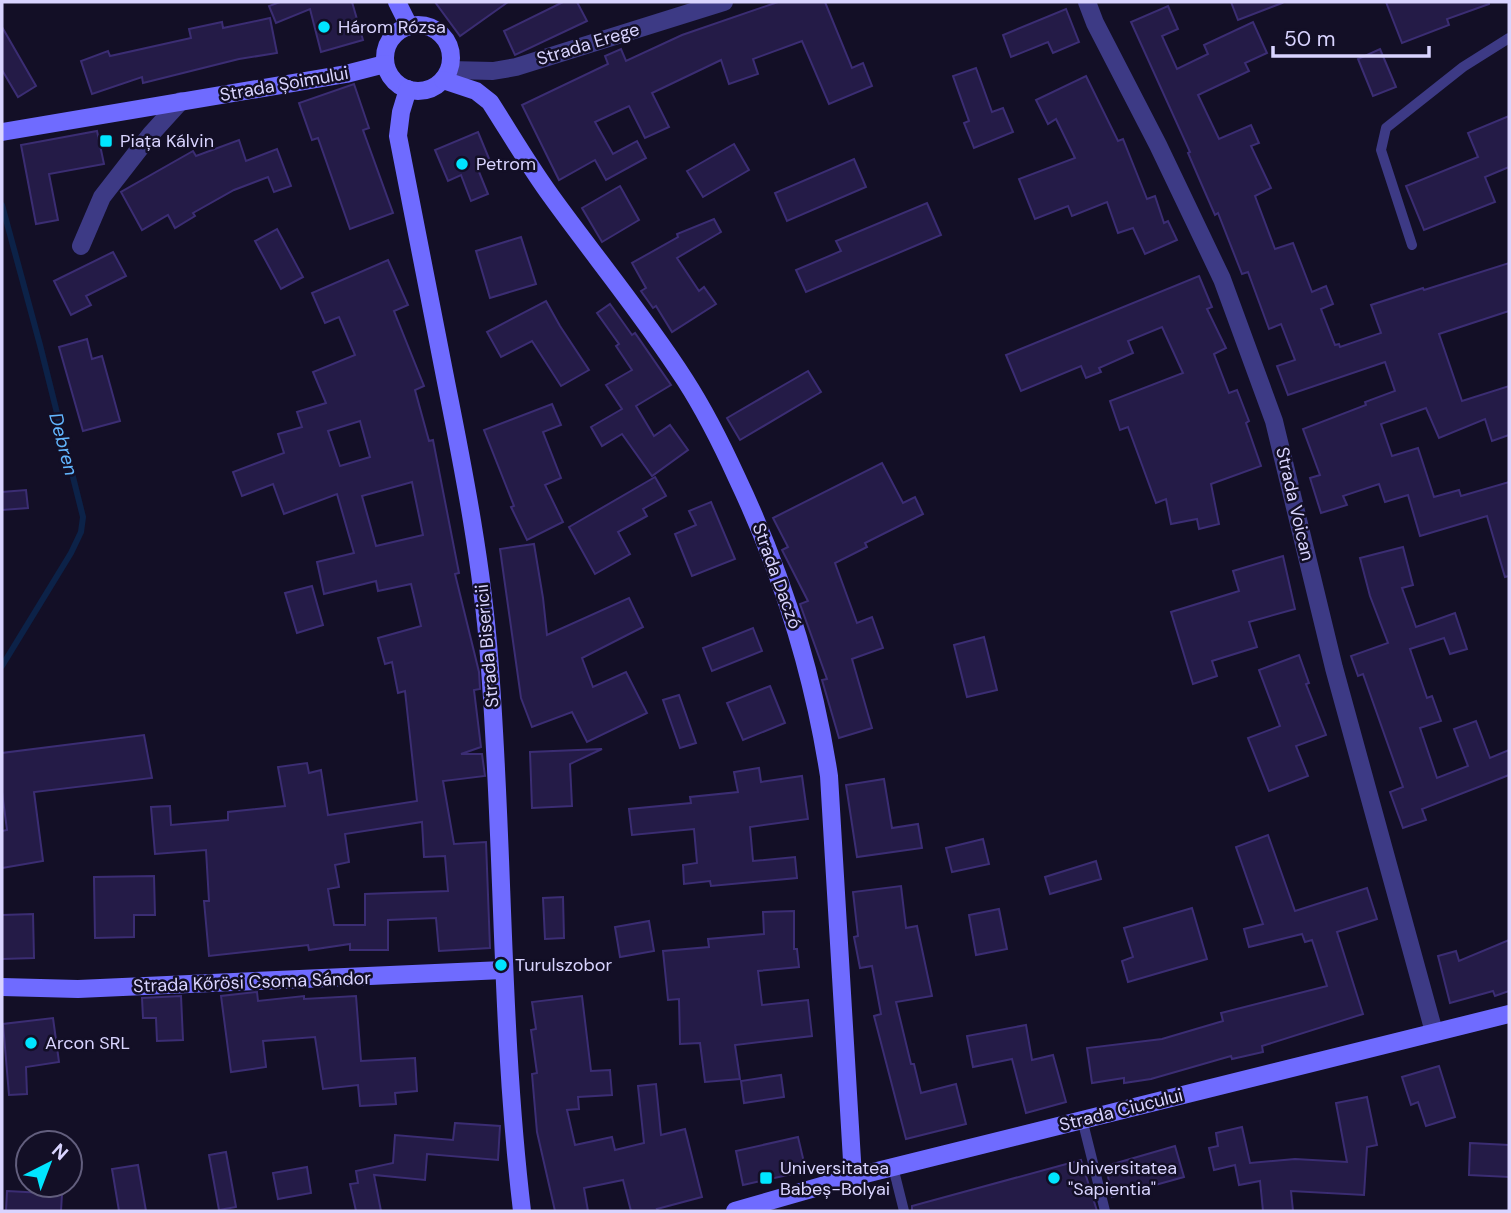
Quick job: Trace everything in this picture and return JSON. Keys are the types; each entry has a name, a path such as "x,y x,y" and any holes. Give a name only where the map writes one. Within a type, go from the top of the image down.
{"street":[{"path":"397,2 409,26"},
{"name":"Strada Erege","path":"447,75 516,67 724,2"},
{"name":"Strada Voican","path":"1087,2 1222,279 1275,421 1334,668 1434,1032"},
{"path":"419,24 439,31 451,49 447,75 429,89 408,89 393,79 386,64 387,44 400,30 409,26 419,24"},
{"name":"Strada Șoimului","path":"2,132 346,74 386,64"},
{"name":"Strada Daczó","path":"447,75 490,102 549,194 686,381 720,441 780,577 820,717 829,776 853,1177"},
{"name":"Strada Bisericii","path":"408,89 398,136 470,502 489,655 496,760 503,970 515,1152 522,1211"},
{"path":"81,246 102,197 151,134 181,101"},
{"name":"Strada Kőrösi Csoma Sándor","path":"2,987 78,989 503,970"},
{"name":"Strada Ciucului","path":"735,1211 853,1177 1509,1014"}],"lane":[{"path":"1412,245 1381,150 1386,128 1463,67 1509,38"},
{"path":"1082,1119 1105,1211"},
{"path":"893,1167 904,1211"}],"building":[{"path":"280,2 352,2 363,40 321,52 310,9 276,23 269,6"},
{"path":"435,2 508,2 460,36"},
{"path":"563,2 577,2 587,21 515,55 504,31"},
{"path":"778,2 825,2 852,68 863,63 872,86 829,104 802,41 753,59 758,74 729,84 721,60 652,93 669,127 645,138 629,106 595,122 613,154 637,141 646,158 606,180 595,160 559,180 522,105 608,64 605,56 621,49 626,61 682,35"},
{"path":"1231,2 1281,2 1282,3 1238,20"},
{"path":"1386,2 1489,4 1447,19 1449,25 1402,43"},
{"path":"1168,6 1178,29 1162,36 1177,69 1208,54 1204,45 1253,22 1267,53 1245,63 1249,71 1198,95 1219,139 1251,125 1259,143 1251,146 1271,188 1255,196 1275,249 1293,243 1312,292 1326,286 1333,304 1321,309 1335,345 1339,344 1340,347 1381,333 1371,305 1509,263 1509,311 1439,334 1462,401 1509,386 1509,435 1492,441 1485,419 1439,438 1426,408 1381,424 1392,456 1418,448 1434,497 1459,490 1461,496 1509,482 1509,576 1505,577 1487,516 1420,536 1408,495 1385,502 1379,484 1343,496 1347,505 1321,513 1310,478 1320,475 1303,429 1395,391 1385,362 1288,395 1277,366 1295,360 1281,324 1269,329 1248,272 1242,274 1218,213 1215,215 1188,153 1190,152 1131,22"},
{"path":"1066,9 1079,42 1053,53 1048,42 1011,57 1003,35"},
{"path":"270,18 277,53 239,59 143,83 142,77 92,94 81,61 108,51 110,56 191,38 189,29 222,22 223,28"},
{"path":"2,27 36,86 18,97 2,70"},
{"path":"1380,49 1396,87 1373,96 1358,59"},
{"path":"976,68 992,112 1003,108 1013,132 974,148 964,123 969,121 953,76"},
{"path":"1086,76 1118,141 1123,139 1147,199 1155,196 1164,223 1168,221 1177,240 1145,254 1133,228 1118,233 1107,202 1072,216 1068,206 1035,219 1019,179 1075,158 1056,119 1048,124 1036,100"},
{"path":"354,84 369,128 363,130 393,213 350,229 318,138 312,140 299,103"},
{"path":"1509,116 1509,167 1485,177 1495,202 1424,230 1406,186 1478,157 1468,133"},
{"path":"97,131 104,164 49,174 58,220 36,224 21,145"},
{"name":"Petrom","path":"478,132 490,161 477,167 488,194 471,201 461,175 448,181 435,150"},
{"path":"239,140 246,161 277,149 291,186 274,192 268,177 234,190 193,213 195,216 175,228 168,215 142,230 121,192 193,151 196,156"},
{"path":"734,144 749,170 703,197 687,171"},
{"path":"854,159 866,187 787,221 775,193"},
{"path":"620,186 639,220 602,242 582,208"},
{"path":"927,203 941,235 806,292 796,270 841,251 836,241"},
{"path":"714,219 721,232 677,258 699,291 704,287 716,304 672,332 656,306 653,308 641,291 646,288 632,263 678,237 677,234"},
{"path":"277,229 303,277 281,289 255,241"},
{"path":"521,237 536,284 490,298 476,251"},
{"path":"113,252 126,276 86,296 91,305 71,315 54,281"},
{"path":"388,260 408,305 394,311 424,386 415,390 429,441 433,440 459,573 455,574 479,672 480,689 474,690 481,747 461,754 482,754 485,776 443,781 454,844 486,842 490,948 439,951 436,918 388,920 388,950 350,950 350,944 309,950 308,945 209,956 204,901 209,901 206,850 155,854 151,807 170,806 171,825 228,820 228,812 285,806 278,767 307,763 309,773 321,770 328,815 417,801 405,691 398,693 392,662 385,664 378,638 421,626 411,584 378,591 376,581 324,594 317,562 354,553 337,494 284,514 273,484 242,496 233,472 284,453 278,434 302,427 297,412 326,403 313,372 355,355 339,317 325,323 312,293","holes":["360,421 370,457 340,466 328,431","412,482 423,535 376,546 362,496","422,822 424,857 445,856 448,891 365,894 365,925 334,925 328,889 339,887 335,865 349,862 345,834"]},
{"path":"1199,276 1212,307 1207,309 1226,348 1214,354 1229,393 1237,390 1249,421 1246,423 1261,466 1211,484 1219,524 1199,529 1197,519 1171,524 1166,499 1156,503 1128,427 1120,430 1110,401 1183,373 1162,327 1128,341 1133,353 1099,368 1101,372 1086,378 1081,366 1021,391 1006,355"},
{"path":"546,301 589,370 561,386 532,341 501,357 487,332"},
{"path":"610,304 632,335 635,333 671,385 636,406 654,436 670,425 688,450 652,476 622,434 602,446 591,427 622,409 606,385 632,370 616,346 619,344 597,313"},
{"path":"87,339 92,359 102,356 120,421 83,431 59,347"},
{"path":"808,371 821,392 740,440 727,418"},
{"path":"552,404 561,425 543,432 561,478 545,485 563,522 527,540 511,507 514,506 484,430"},
{"path":"882,463 903,503 915,497 923,514 865,543 867,547 835,563 857,623 872,617 883,648 852,659 872,728 839,738 822,680 827,679 800,604 808,601 782,550 788,547 773,518"},
{"path":"655,477 666,496 643,509 647,516 618,532 630,554 595,574 569,527"},
{"path":"26,490 28,508 2,510 2,492"},
{"path":"711,502 735,559 692,576 675,534 696,525 689,511"},
{"path":"534,544 547,635 629,598 643,627 582,658 593,687 626,672 647,713 587,742 572,712 532,727 521,698 500,549"},
{"path":"1403,547 1413,585 1402,588 1416,627 1455,613 1467,649 1450,654 1444,638 1410,649 1427,698 1432,696 1441,721 1420,728 1437,778 1468,766 1454,729 1476,721 1490,758 1509,750 1509,775 1422,809 1426,820 1403,828 1390,792 1403,787 1363,674 1358,676 1351,656 1388,643 1370,596 1360,558"},
{"path":"1283,556 1295,609 1249,622 1257,647 1212,661 1217,676 1193,684 1171,612 1239,591 1233,571"},
{"path":"312,586 323,625 297,633 285,593"},
{"path":"753,628 762,651 712,671 703,648"},
{"path":"984,637 997,690 967,697 954,645"},
{"path":"1299,655 1309,683 1306,684 1326,735 1296,746 1308,776 1269,791 1248,738 1280,726 1259,670"},
{"path":"770,686 785,723 743,740 727,703"},
{"path":"679,695 696,743 680,748 663,700"},
{"path":"144,735 152,778 34,792 43,861 2,868 2,831 7,830 2,792 2,753"},
{"path":"602,749 570,764 572,806 532,808 530,752"},
{"path":"759,768 761,782 802,776 808,819 750,827 753,861 795,857 797,878 711,886 710,881 684,884 683,865 697,863 694,829 632,835 629,809 691,803 690,797 738,792 734,772"},
{"path":"884,779 892,828 918,824 922,848 857,857 846,785"},
{"path":"1268,835 1295,911 1367,888 1377,919 1337,932 1363,1014 1262,1046 1263,1052 1232,1059 1231,1056 1151,1079 1124,1083 1124,1078 1092,1083 1087,1048 1162,1039 1223,1021 1221,1013 1327,986 1312,940 1305,942 1302,934 1249,947 1244,929 1263,924 1236,847"},
{"path":"983,839 989,864 952,872 946,848"},
{"path":"1096,861 1101,879 1050,894 1045,877"},
{"path":"154,876 155,915 134,915 134,937 95,938 94,877"},
{"path":"901,886 906,928 917,926 932,996 896,1002 911,1064 914,1064 921,1093 956,1084 966,1124 906,1139 874,1016 881,1014 872,966 860,968 854,937 858,936 853,892"},
{"path":"563,897 564,938 545,939 543,898"},
{"path":"1192,908 1207,959 1128,982 1122,961 1133,957 1124,928"},
{"path":"999,909 1007,949 976,955 969,915"},
{"path":"794,911 794,949 797,949 799,967 758,971 762,1005 808,1000 812,1036 735,1045 740,1079 705,1082 700,1043 680,1044 679,999 668,1000 663,951 709,947 708,939 764,934 763,912"},
{"path":"33,914 34,958 2,959 2,915"},
{"path":"649,921 654,951 620,957 615,927"},
{"path":"1509,940 1509,991 1495,996 1493,991 1450,1003 1438,956 1456,951 1459,961"},
{"path":"257,992 258,1001 304,996 304,999 356,996 361,1061 415,1058 417,1091 395,1093 396,1104 360,1106 358,1085 323,1089 315,1037 263,1041 266,1067 231,1072 221,996"},
{"path":"181,996 183,1040 157,1041 156,1018 143,1018 142,998"},
{"path":"582,996 591,1071 610,1070 612,1095 578,1097 579,1109 567,1110 575,1145 612,1137 615,1150 644,1143 638,1086 656,1084 661,1135 685,1129 702,1197 657,1209 658,1211 631,1211 623,1180 584,1188 588,1211 555,1211 537,1132 532,1074 537,1073 531,1030 536,1029 532,1002"},
{"name":"Arcon SRL","path":"53,1018 59,1062 26,1067 27,1094 9,1095 3,1024"},
{"path":"1026,1025 1032,1060 1053,1055 1066,1102 1026,1113 1012,1059 973,1067 967,1036"},
{"path":"1439,1066 1455,1117 1426,1126 1418,1102 1411,1105 1402,1077"},
{"path":"781,1075 784,1097 744,1103 741,1081"},
{"path":"1367,1097 1377,1145 1367,1147 1364,1195 1291,1191 1293,1211 1263,1211 1260,1181 1239,1185 1235,1165 1214,1170 1209,1148 1218,1146 1216,1133 1242,1127 1250,1163 1295,1159 1347,1162 1336,1103"},
{"path":"455,1123 500,1126 498,1160 427,1154 425,1180 374,1175 381,1211 356,1211 350,1184 358,1183 356,1171 393,1163 395,1135 453,1140"},
{"path":"798,1137 806,1171 743,1185 736,1151"},
{"path":"1470,1143 1509,1145 1509,1177 1469,1175"},
{"path":"1175,1146 1184,1177 1112,1197 1106,1166"},
{"path":"226,1152 236,1207 219,1210 209,1155"},
{"name":"Universitatea \"Sapientia\"","path":"1081,1160 1097,1211 912,1211 912,1206"},
{"path":"138,1165 146,1211 119,1211 112,1169"},
{"path":"307,1167 311,1193 278,1199 273,1173"},
{"path":"7,1191 14,1191 14,1199 62,1199 61,1211 6,1211"}],"waterway":[{"name":"Debren","path":"2,205 83,517 81,532 71,553 2,666"}],"place":[{"name":"Három Rózsa","path":"324,27"},
{"name":"Piața Kálvin","path":"106,141"},
{"name":"Petrom","path":"462,164"},
{"name":"Turulszobor","path":"501,965"},
{"name":"Arcon SRL","path":"31,1043"},
{"name":"Universitatea Babeș-Bolyai","path":"766,1178"},
{"name":"Universitatea \"Sapientia\"","path":"1054,1178"}]}
